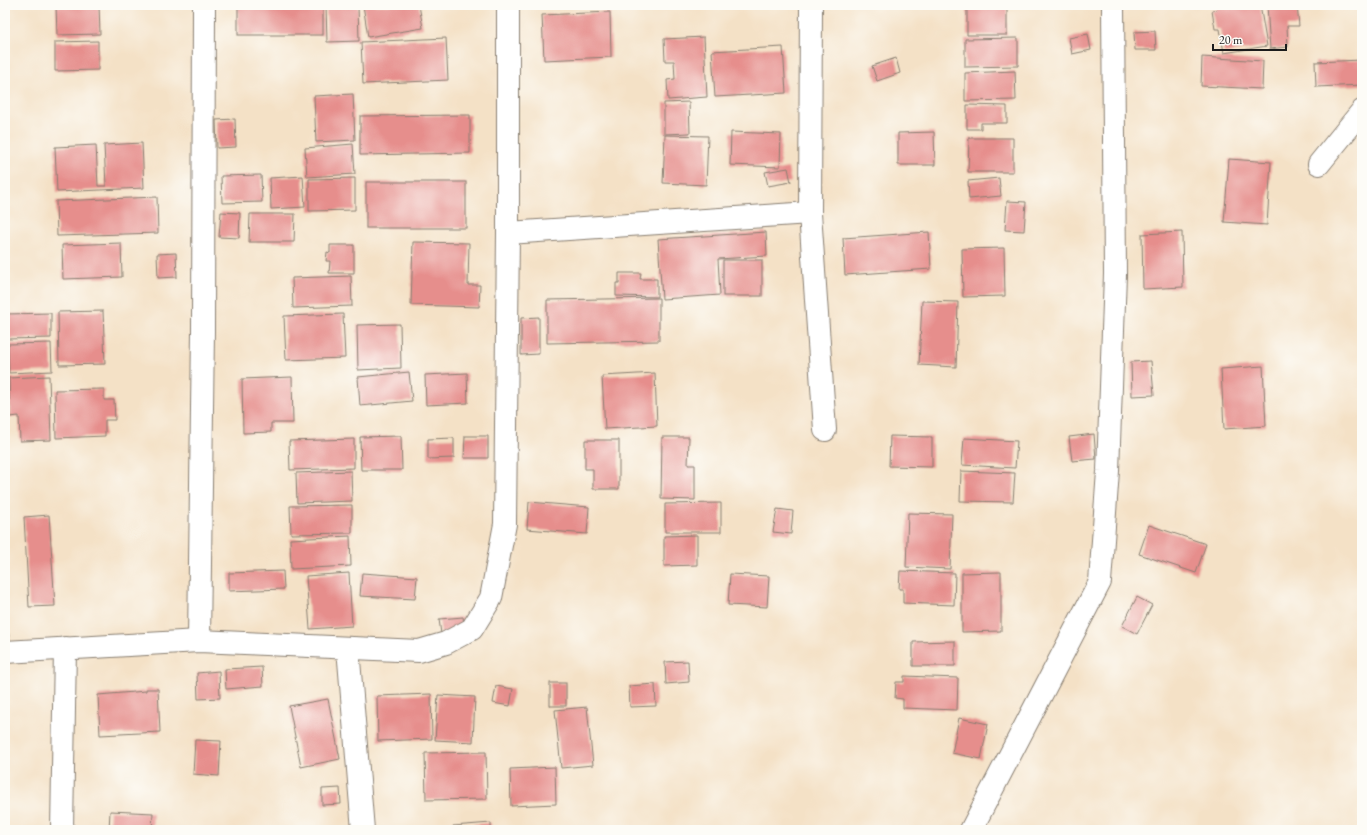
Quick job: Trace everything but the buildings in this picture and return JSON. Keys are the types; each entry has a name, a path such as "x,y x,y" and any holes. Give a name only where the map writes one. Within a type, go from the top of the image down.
{"street":[{"path":"199,641 203,331 204,5"},
{"path":"5,652 199,641 420,651 446,643 472,629 491,598 505,524 508,233 508,5"},
{"path":"811,5 810,213 825,430"},
{"path":"971,830 1100,582 1108,471 1115,274 1113,5"},
{"path":"1319,164 1362,111"},
{"path":"508,233 810,213"},
{"path":"62,830 65,648"},
{"path":"348,648 363,830"}]}
